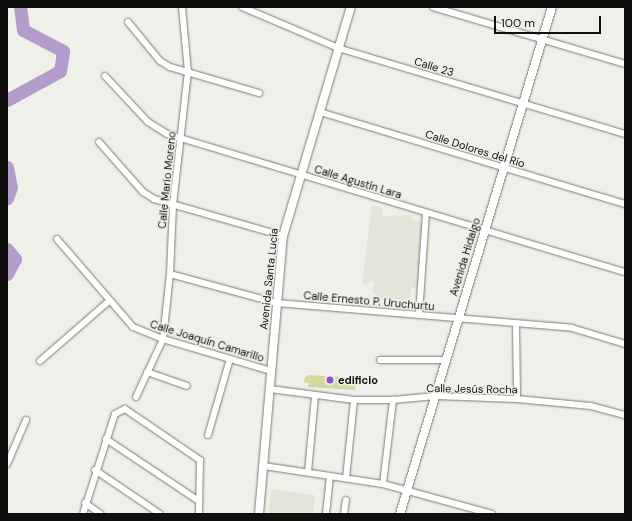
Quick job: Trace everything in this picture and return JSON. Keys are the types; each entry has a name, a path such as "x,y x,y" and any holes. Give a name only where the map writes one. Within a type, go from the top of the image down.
{"street":[{"name":"Calle Mario Moreno","path":"136,397 163,339 170,274 173,205 182,139 188,72 182,7"},
{"name":"Calle 23","path":"242,7 338,48 625,134"},
{"name":"Avenida Santa Lucía","path":"259,514 283,236 350,7"},
{"path":"433,7 625,64"},
{"name":"Avenida Hidalgo","path":"400,514 552,7"},
{"path":"128,22 160,61 188,72 259,93"},
{"name":"Calle Agustín Lara","path":"105,76 148,122 167,134 485,232 625,272"},
{"name":"Calle Dolores del Río","path":"320,112 625,204"},
{"path":"99,142 144,192 154,199 283,236"},
{"path":"419,315 426,213"},
{"name":"Calle Joaquín Camarillo","path":"57,239 109,301 133,326 163,339 271,371"},
{"name":"Calle Ernesto P. Uruchurtu","path":"170,274 277,303 572,328 625,344"},
{"path":"40,361 109,301"},
{"path":"516,324 517,399"},
{"path":"208,435 230,359"},
{"path":"380,360 446,360"},
{"path":"147,372 187,386"},
{"name":"Calle Jesús Rocha","path":"270,389 354,400 393,400 436,396 517,399 591,406 625,415"},
{"path":"308,472 315,396"},
{"path":"346,478 354,400"},
{"path":"383,484 393,400"},
{"path":"83,514 95,470 115,414 121,409 129,410 194,455 201,467 199,514"},
{"path":"7,464 26,420"},
{"path":"106,439 199,501"},
{"path":"264,466 383,484 492,514"},
{"path":"95,470 160,514"},
{"path":"326,514 330,477"},
{"path":"344,514 346,500"},
{"path":"85,503 101,514"}],"shaded area":[{"path":"372,204 382,208 382,216 412,215 411,220 424,222 418,288 411,288 410,298 404,300 378,299 378,295 373,294 374,282 369,281 368,285 362,284"},
{"path":"271,489 315,495 313,514 268,514"}],"building":[{"name":"edificio","path":"310,375 356,378 355,390 308,387 309,383 304,382 305,377"}],"waterway":[{"path":"7,100 60,71 63,51 23,30 20,7"},
{"path":"7,167 11,187 7,198"},
{"path":"7,249 15,259 7,274"}],"place":[{"name":"edificio","path":"330,380"}]}
